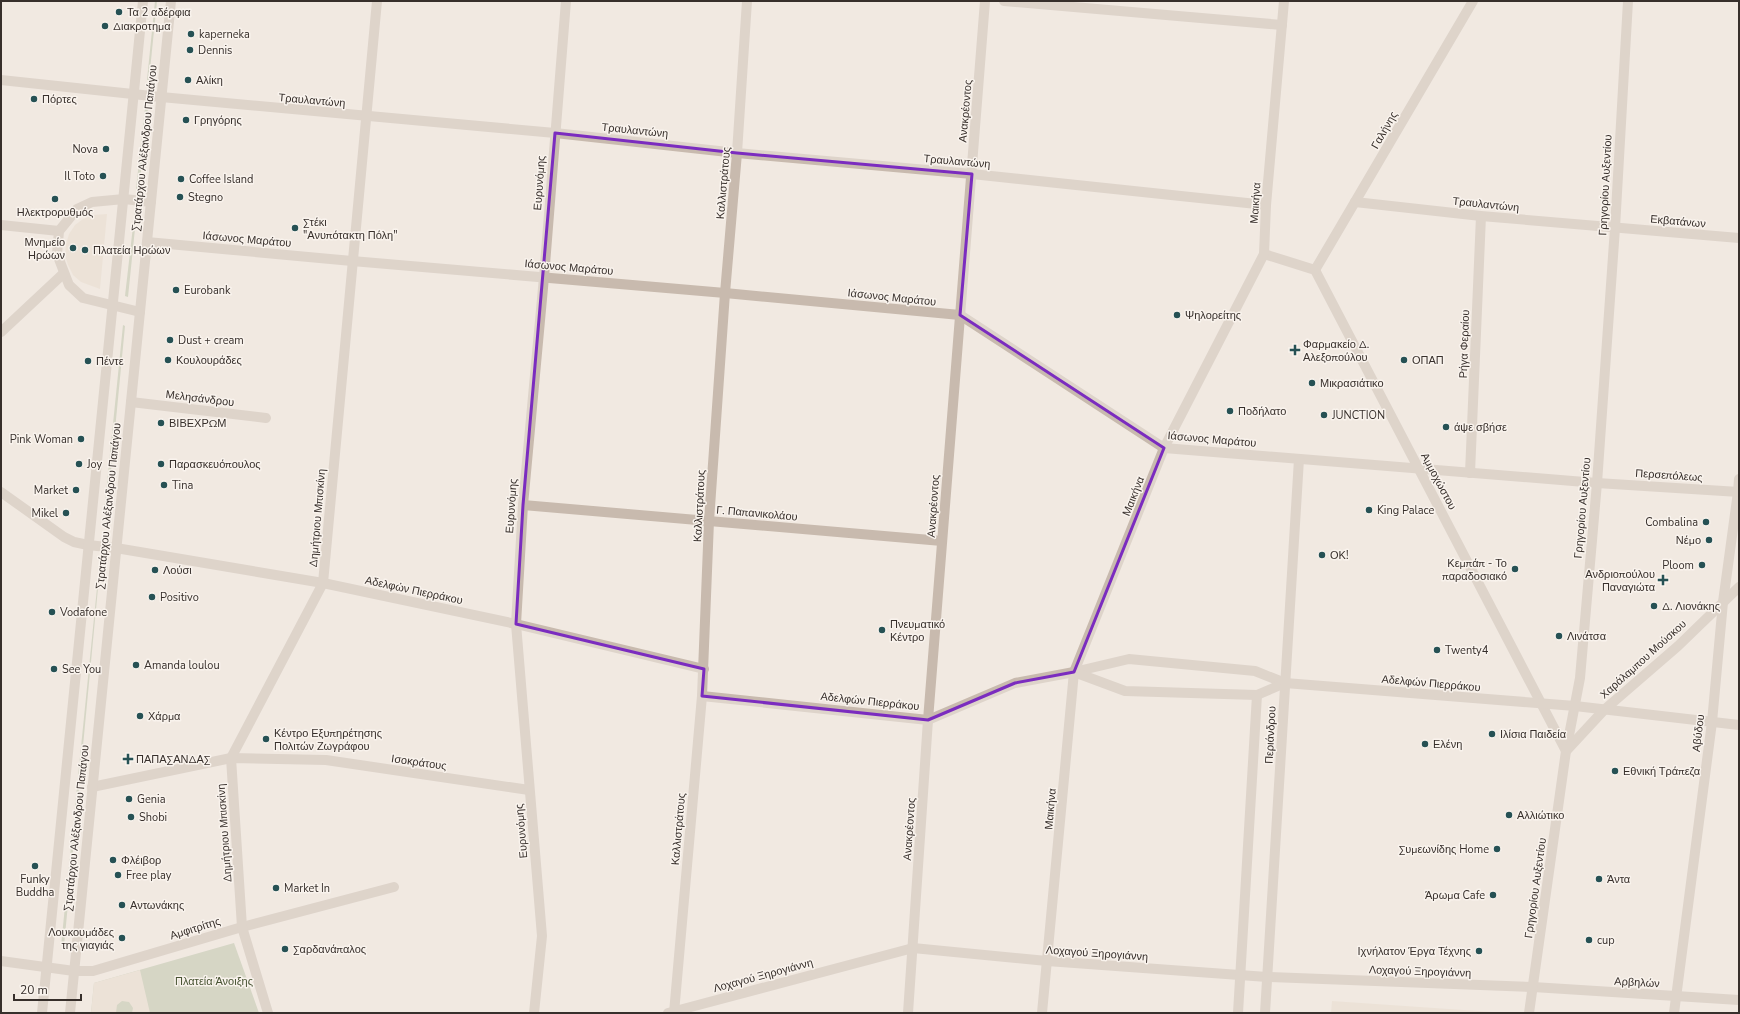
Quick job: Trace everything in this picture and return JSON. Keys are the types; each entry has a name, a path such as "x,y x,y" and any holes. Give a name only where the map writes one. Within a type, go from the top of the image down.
{"street":[{"name":"Στρατάρχου Αλέξανδρου Παπάγου","path":"42,1013 143,1"},
{"name":"Στρατάρχου Αλέξανδρου Παπάγου","path":"70,1013 171,1"},
{"name":"Δημήτριου Μπισκίνη","path":"268,1013 242,927 231,758 323,583 377,1"},
{"name":"Ευρυνόμης","path":"534,1013 542,936 516,624 523,505 544,277 566,1"},
{"name":"Καλλιστράτους","path":"672,1012 702,696 709,521 747,1"},
{"name":"Ανακρέοντος","path":"908,1013 928,720 985,1"},
{"path":"1004,1 1282,24"},
{"name":"Μαικήνα","path":"1042,1013 1074,672 1164,448 1264,254 1266,205 1284,1"},
{"name":"Γαλήνης","path":"1315,270 1473,1"},
{"name":"Γρηγορίου Αυξεντίου","path":"1529,1013 1566,751 1580,678 1597,483 1615,228 1628,1"},
{"name":"Τραυλαντώνη","path":"1,80 133,95 555,133 737,153 972,174 1266,205"},
{"path":"140,312 84,298 69,285 63,274 57,254 59,231 77,208 92,202 124,199 151,202"},
{"name":"Τραυλαντώνη","path":"1355,202 1481,216 1615,228"},
{"name":"Ρήγα Φεραίου","path":"1470,473 1481,216"},
{"path":"1,225 59,231"},
{"name":"Εκβατάνων","path":"1615,228 1739,238"},
{"name":"Ιάσωνος Μαράτου","path":"147,242 352,261 725,292 960,316 1164,448 1419,470 1597,483"},
{"path":"1264,254 1315,270"},
{"name":"Αμμοχώστου","path":"1315,270 1566,751"},
{"path":"1,332 63,274"},
{"name":"Μελησάνδρου","path":"131,402 266,418"},
{"name":"Περιάνδρου","path":"1265,1013 1299,459"},
{"name":"Αβύδου","path":"1674,1013 1675,996 1712,722 1723,602 1739,492 1739,479"},
{"name":"Περσεπόλεως","path":"1597,483 1739,492"},
{"name":"Αδελφών Πιερράκου","path":"1,492 64,537 74,542 323,583 516,624 704,669"},
{"name":"Γ. Παπανικολάου","path":"523,505 942,541"},
{"name":"Χαράλαμπου Μούσκου","path":"1566,751 1604,710 1678,646 1739,587"},
{"name":"Αδελφών Πιερράκου","path":"702,696 928,720 1015,683 1129,660 1255,671 1285,683 1575,706 1739,725"},
{"name":"Αδελφών Πιερράκου","path":"1074,672 1125,691 1257,695 1285,683"},
{"name":"Περιάνδρου","path":"1238,1013 1257,695"},
{"name":"Ισοκράτους","path":"92,788 231,758 326,760 529,790"},
{"name":"Αμφιτρίτης","path":"1,962 74,971 93,971 242,927 394,887"},
{"name":"Λοχαγού Ξηρογιάννη","path":"672,1012 913,948 1047,961 1241,976 1533,987"},
{"name":"Αρβηλών","path":"1533,987 1739,1000"}],"highlighted area":[{"path":"555,133 737,153 972,174 960,315 1164,448 1074,672 1015,683 928,720 702,696 704,669 516,624 523,505"}],"green space":[{"path":"155,1 157,1 149,80 147,80"},
{"path":"145,108 148,109 139,189 136,189"},
{"path":"135,209 137,209 128,297 125,296"},
{"path":"123,325 125,326 107,513 104,513"},
{"path":"97,588 64,946 61,946"},
{"name":"Πλατεία Άνοιξης","path":"234,943 259,1013 91,1013 94,983"}],"shaded area":[{"name":"Πλατεία Ηρώων","path":"107,214 100,289 81,282 73,275 65,255 66,244 69,234 75,225 83,219 93,215"},
{"path":"140,970 150,1013 132,1013 133,1008 129,1002 122,1001 117,1005 116,1013 91,1013 94,983"},
{"path":"1332,1001 1493,1012 1331,1013"}],"place":[{"name":"Τα 2 αδέρφια","path":"119,12"},
{"name":"Διακροτημα","path":"105,26"},
{"name":"kaperneka","path":"191,34"},
{"name":"Dennis","path":"190,50"},
{"name":"Αλίκη","path":"188,80"},
{"name":"Πόρτες","path":"34,99"},
{"name":"Γρηγόρης","path":"186,120"},
{"name":"Nova","path":"106,149"},
{"name":"Il Toto","path":"103,176"},
{"name":"Coffee Island","path":"181,179"},
{"name":"Stegno","path":"180,197"},
{"name":"Ηλεκτρορυθμός","path":"55,199"},
{"name":"Στέκι \"Ανυπότακτη Πόλη\"","path":"295,228"},
{"name":"Μνημείο Ηρώων","path":"73,248"},
{"name":"Πλατεία Ηρώων","path":"85,250"},
{"name":"Eurobank","path":"176,290"},
{"name":"Ψηλορείτης","path":"1177,315"},
{"name":"Dust + cream","path":"170,340"},
{"name":"Φαρμακείο Δ. Αλεξοπούλου","path":"1295,350"},
{"name":"Κουλουράδες","path":"168,360"},
{"name":"ΟΠΑΠ","path":"1404,360"},
{"name":"Πέντε","path":"88,361"},
{"name":"Μικρασιάτικο","path":"1312,383"},
{"name":"Ποδήλατο","path":"1230,411"},
{"name":"JUNCTION","path":"1324,415"},
{"name":"ΒΙΒΕΧΡΩΜ","path":"161,423"},
{"name":"άψε σβήσε","path":"1446,427"},
{"name":"Pink Woman","path":"81,439"},
{"name":"Joy","path":"79,464"},
{"name":"Παρασκευόπουλος","path":"161,464"},
{"name":"Tina","path":"164,485"},
{"name":"Market","path":"76,490"},
{"name":"King Palace","path":"1369,510"},
{"name":"Mikel","path":"66,513"},
{"name":"Combalina","path":"1706,522"},
{"name":"Νέμο","path":"1709,540"},
{"name":"ΟΚ!","path":"1322,555"},
{"name":"Ploom","path":"1702,565"},
{"name":"Κεμπάπ - Το παραδοσιακό","path":"1515,569"},
{"name":"Λούσι","path":"155,570"},
{"name":"Ανδριοπούλου Παναγιώτα","path":"1663,580"},
{"name":"Positivo","path":"152,597"},
{"name":"Δ. Λιονάκης","path":"1654,606"},
{"name":"Vodafone","path":"52,612"},
{"name":"Πνευματικό Κέντρο","path":"882,630"},
{"name":"Λινάτσα","path":"1559,636"},
{"name":"Twenty4","path":"1437,650"},
{"name":"Amanda loulou","path":"136,665"},
{"name":"See You","path":"54,669"},
{"name":"Χάρμα","path":"140,716"},
{"name":"Ιλίσια Παιδεία","path":"1492,734"},
{"name":"Κέντρο Εξυπηρέτησης Πολιτών Ζωγράφου","path":"266,739"},
{"name":"Ελένη","path":"1425,744"},
{"name":"ΠΑΠΑΣΑΝΔΑΣ","path":"128,759"},
{"name":"Εθνική Τράπεζα","path":"1615,771"},
{"name":"Genia","path":"129,799"},
{"name":"Αλλιώτικο","path":"1509,815"},
{"name":"Shobi","path":"131,817"},
{"name":"Συμεωνίδης Home","path":"1497,849"},
{"name":"Φλέιβορ","path":"113,860"},
{"name":"Funky Buddha","path":"35,866"},
{"name":"Free play","path":"118,875"},
{"name":"Άντα","path":"1599,879"},
{"name":"Market In","path":"276,888"},
{"name":"Άρωμα Cafe","path":"1493,895"},
{"name":"Αντωνάκης","path":"122,905"},
{"name":"Λουκουμάδες της γιαγιάς","path":"122,938"},
{"name":"cup","path":"1589,940"},
{"name":"Σαρδανάπαλος","path":"285,949"},
{"name":"Ιχνήλατον Έργα Τέχνης","path":"1479,951"}]}
